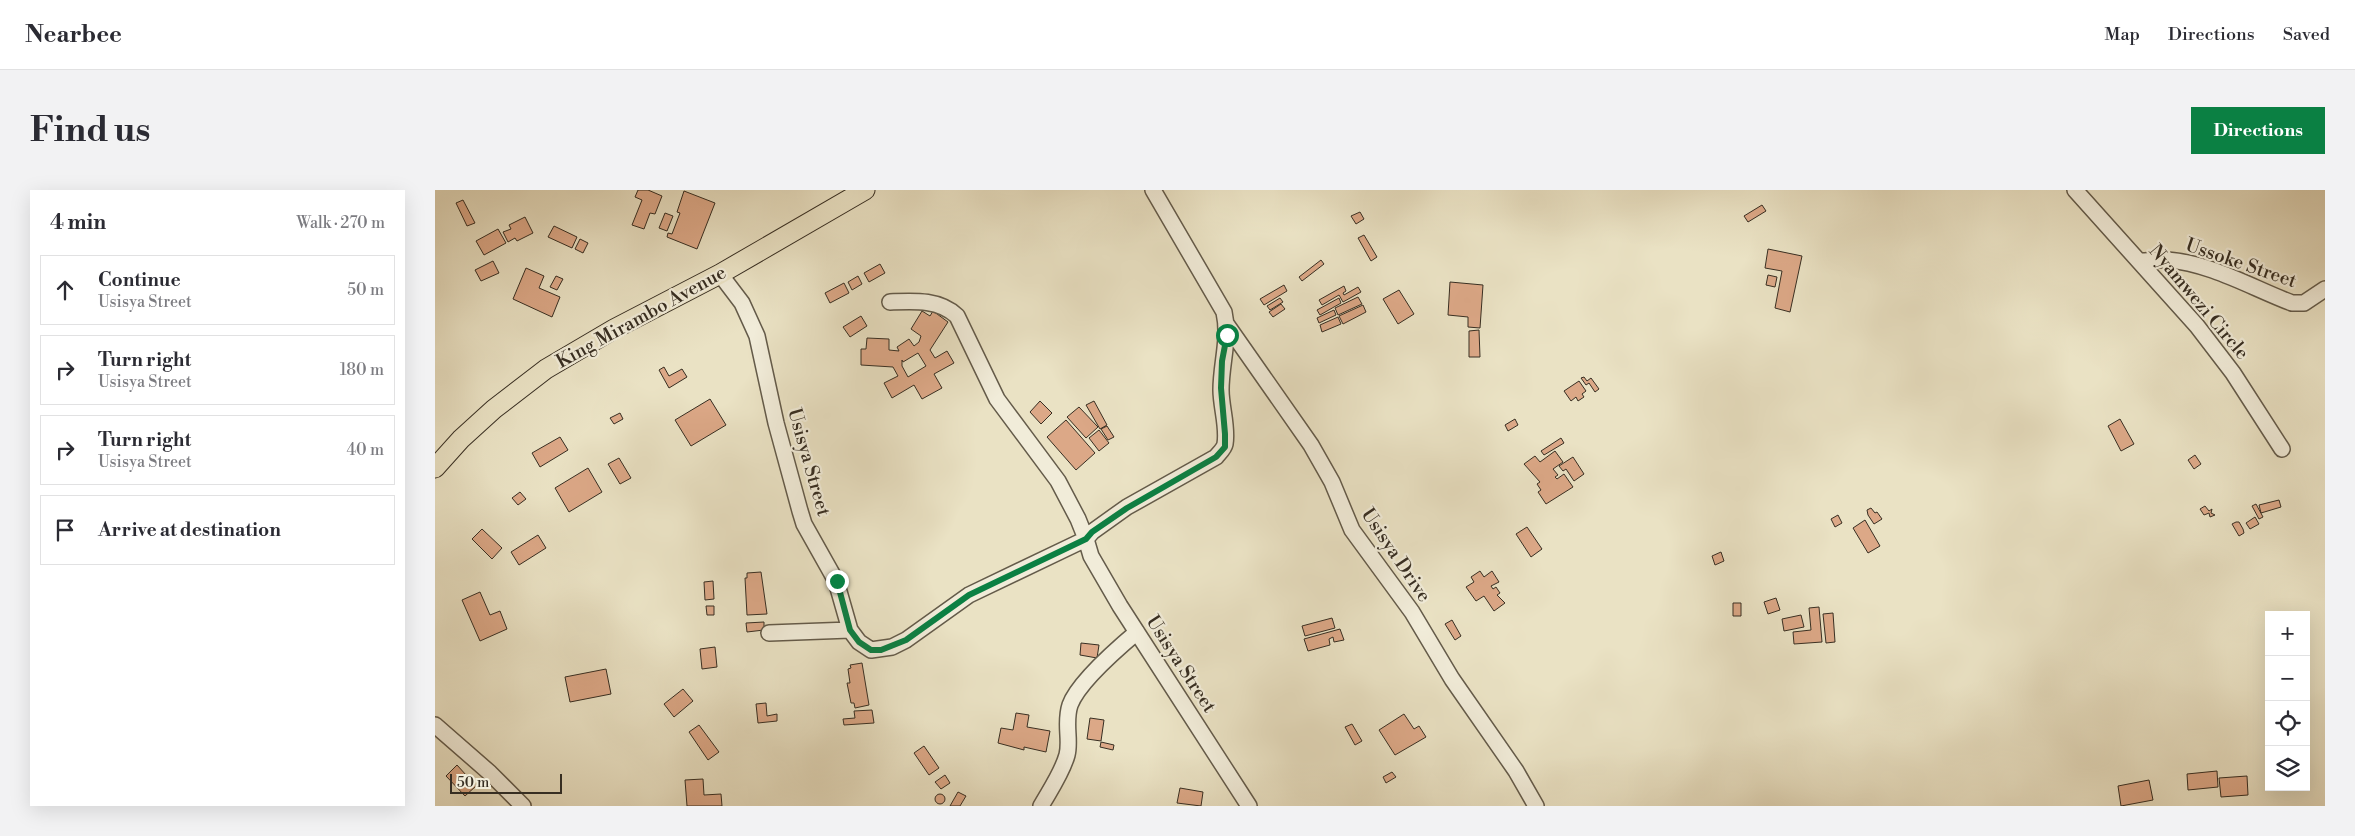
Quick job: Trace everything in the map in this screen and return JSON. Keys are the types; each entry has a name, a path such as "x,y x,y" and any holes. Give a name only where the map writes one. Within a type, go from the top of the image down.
{"main road":[{"name":"King Mirambo Avenue","path":"435,468 461,439 526,383 614,329 720,274 865,190"}],"street":[{"name":"Usisya Street","path":"720,274 742,302 757,336 776,423 804,524 837,581 850,630 859,642 871,650 892,647 906,640 969,595 1086,539 1092,532 1127,508 1216,457 1225,447 1221,388 1227,325 1224,312 1153,190"},
{"name":"Nyamwezi Circle","path":"2075,190 2197,326 2233,373 2282,449"},
{"name":"Ussoke Street","path":"2140,261 2167,260 2192,264 2224,274 2292,304 2304,303 2325,289"},
{"path":"890,302 915,301 936,304 949,308 957,316 997,399 1059,481 1086,539"},
{"name":"Usisya Drive","path":"1227,325 1311,445 1332,482 1352,530 1412,612 1467,702 1516,771 1536,806"},
{"name":"Usisya Street","path":"1086,539 1091,556 1101,575 1249,806"},
{"path":"769,633 850,630"},
{"path":"1041,806 1062,768 1067,753 1066,733 1071,703 1108,656 1137,632"},
{"path":"435,725 490,773 523,806"}],"building":[{"path":"638,190 648,190 662,196 655,214 650,213 644,229 632,225 642,200 635,197"},
{"path":"684,191 715,203 697,249 667,237 668,233 672,234 680,213 677,212"},
{"path":"463,200 475,223 467,226 456,203"},
{"path":"1762,205 1766,211 1748,222 1744,216"},
{"path":"1360,212 1364,219 1356,224 1351,216"},
{"path":"665,213 673,216 667,231 659,228"},
{"path":"525,217 533,233 517,241 515,238 508,242 503,232 511,229 509,225"},
{"path":"554,226 577,237 572,248 548,237"},
{"path":"498,229 506,243 484,255 476,241"},
{"path":"1364,235 1377,257 1371,261 1358,238"},
{"path":"580,239 588,243 583,253 575,249"},
{"path":"1768,249 1802,256 1790,312 1775,308 1782,271 1765,268"},
{"path":"1321,260 1324,264 1302,281 1299,277"},
{"path":"493,261 499,273 481,281 475,270"},
{"path":"880,264 885,273 869,282 864,273"},
{"path":"526,268 544,276 539,288 560,297 552,317 513,299"},
{"path":"1768,275 1777,277 1775,287 1766,285"},
{"path":"556,276 563,279 557,290 550,287"},
{"path":"858,276 862,284 852,290 848,282"},
{"path":"1450,282 1483,285 1480,328 1468,327 1468,317 1448,315"},
{"path":"844,283 849,293 830,303 825,293"},
{"path":"1284,285 1287,291 1264,305 1260,299"},
{"path":"1344,286 1346,291 1343,293 1344,295 1358,287 1361,292 1343,302 1339,295 1322,305 1319,300"},
{"path":"1399,290 1414,314 1398,324 1383,299"},
{"path":"1358,297 1362,304 1338,315 1335,308"},
{"path":"1280,298 1283,302 1270,310 1267,306"},
{"path":"1339,298 1341,303 1320,315 1317,310"},
{"path":"1281,304 1285,309 1273,317 1269,312"},
{"path":"1363,305 1366,312 1343,324 1339,316"},
{"path":"1334,310 1336,315 1319,323 1317,318"},
{"path":"922,311 930,316 933,311 948,322 930,350 935,358 947,351 954,363 934,374 942,388 922,399 914,385 892,398 884,383 898,376 893,367 861,365 861,349 866,349 867,338 889,339 889,350 899,351 897,347 909,339 914,346 919,342 921,336 911,329","holes":["918,353 926,366 908,377 902,366 902,360 903,362"]},
{"path":"861,316 867,326 850,337 843,327"},
{"path":"1338,317 1341,324 1322,332 1320,325"},
{"path":"1479,330 1480,357 1469,357 1469,331"},
{"path":"664,367 669,376 682,369 687,377 669,388 659,370"},
{"path":"1584,377 1587,381 1591,378 1599,389 1595,392 1589,383 1586,385 1581,378"},
{"path":"1579,381 1586,391 1582,394 1584,397 1578,401 1576,397 1571,401 1564,391"},
{"path":"710,399 726,425 691,446 675,420"},
{"path":"1040,401 1052,413 1041,424 1030,412"},
{"path":"1094,401 1107,425 1100,429 1086,405"},
{"path":"1079,407 1098,427 1086,438 1067,417"},
{"path":"620,413 623,419 614,424 610,418"},
{"path":"1515,419 1518,425 1508,431 1505,425"},
{"path":"2120,419 2134,444 2121,451 2108,426"},
{"path":"1066,420 1095,453 1076,470 1047,437"},
{"path":"1107,426 1114,437 1108,440 1101,429"},
{"path":"1099,430 1109,443 1099,451 1089,438"},
{"path":"560,437 568,450 540,467 532,453"},
{"path":"1561,438 1564,443 1544,455 1541,451"},
{"path":"1555,451 1563,462 1553,469 1558,475 1555,477 1557,479 1564,474 1573,487 1546,504 1538,492 1541,490 1537,484 1540,482 1524,464 1535,456 1540,462"},
{"path":"2195,455 2201,464 2194,469 2188,460"},
{"path":"1573,457 1584,474 1574,481 1566,469 1563,471 1559,466"},
{"path":"619,458 631,478 620,484 608,464"},
{"path":"588,468 602,492 569,512 555,488"},
{"path":"520,492 526,499 518,505 512,498"},
{"path":"2279,500 2281,507 2261,513 2259,505"},
{"path":"2256,504 2263,517 2259,519 2252,506"},
{"path":"2205,506 2209,511 2212,509 2211,513 2215,515 2210,517 2209,513 2204,515 2200,509"},
{"path":"1871,508 1882,519 1874,524 1867,510"},
{"path":"1838,515 1842,523 1835,527 1831,519"},
{"path":"2255,517 2259,524 2250,529 2246,523"},
{"path":"1865,520 1880,546 1868,553 1853,528"},
{"path":"2239,522 2244,533 2239,536 2232,524"},
{"path":"1527,527 1542,549 1531,557 1516,534"},
{"path":"482,529 502,548 492,559 472,539"},
{"path":"538,535 546,548 519,565 511,552"},
{"path":"1721,552 1724,561 1715,565 1712,556"},
{"path":"1480,571 1484,577 1492,571 1499,582 1491,586 1493,589 1496,587 1500,593 1497,595 1505,603 1494,611 1484,596 1476,601 1466,587 1474,582 1471,577"},
{"path":"761,572 767,614 747,615 745,578 747,578 747,573"},
{"path":"713,581 714,599 705,600 704,582"},
{"path":"480,592 490,615 500,611 507,629 480,641 462,600"},
{"path":"1776,598 1780,610 1768,614 1764,602"},
{"path":"1733,603 1741,603 1741,616 1733,616"},
{"path":"706,606 714,606 714,615 707,615"},
{"path":"1819,607 1822,642 1794,644 1793,632 1811,630 1809,608"},
{"path":"1833,613 1835,642 1826,643 1823,614"},
{"path":"1801,615 1804,627 1784,631 1782,619"},
{"path":"1332,618 1335,628 1305,636 1302,626"},
{"path":"1452,620 1461,636 1455,640 1445,624"},
{"path":"764,622 764,630 747,632 746,623"},
{"path":"1340,629 1344,640 1334,642 1333,637 1329,639 1330,645 1308,651 1304,639"},
{"path":"1081,643 1099,645 1097,658 1080,655"},
{"path":"715,647 717,667 702,669 700,649"},
{"path":"862,663 869,705 855,708 854,703 851,703 847,683 850,683 848,669 851,668 850,665"},
{"path":"606,669 611,694 570,702 565,677"},
{"path":"683,689 693,701 674,717 664,704"},
{"path":"766,703 767,716 777,714 777,721 758,723 756,704"},
{"path":"872,710 874,723 844,725 843,719 855,718 854,711"},
{"path":"1016,713 1029,715 1027,727 1050,731 1046,752 1024,747 1024,750 998,743 1001,728 1013,730"},
{"path":"1404,714 1414,729 1419,726 1426,737 1395,755 1379,730"},
{"path":"1090,718 1104,720 1101,741 1087,739"},
{"path":"1352,724 1362,741 1355,745 1345,727"},
{"path":"699,725 719,752 708,760 689,732"},
{"path":"1101,742 1114,745 1113,750 1100,747"},
{"path":"924,746 939,768 929,775 914,753"},
{"path":"457,765 476,786 465,796 446,776"},
{"path":"2217,771 2218,787 2188,790 2187,774"},
{"path":"1392,772 1396,777 1386,783 1383,777"},
{"path":"945,775 950,783 941,789 935,782"},
{"path":"2247,776 2248,795 2221,797 2219,778"},
{"path":"703,779 704,795 721,794 722,806 687,806 685,780"},
{"path":"2149,780 2153,800 2121,806 2118,786"},
{"path":"1180,788 1203,792 1201,806 1177,803"},
{"path":"958,792 966,796 960,806 950,806"},
{"path":"938,794 942,794 945,799 944,803 938,804 935,801 935,797"}],"route":[{"path":"837,581 850,630 859,642 871,650 892,647 906,640 916,631 969,595 1008,578 1086,539 1092,532 1127,508 1216,457 1225,447 1221,388 1222,361 1227,345 1227,335"}]}
